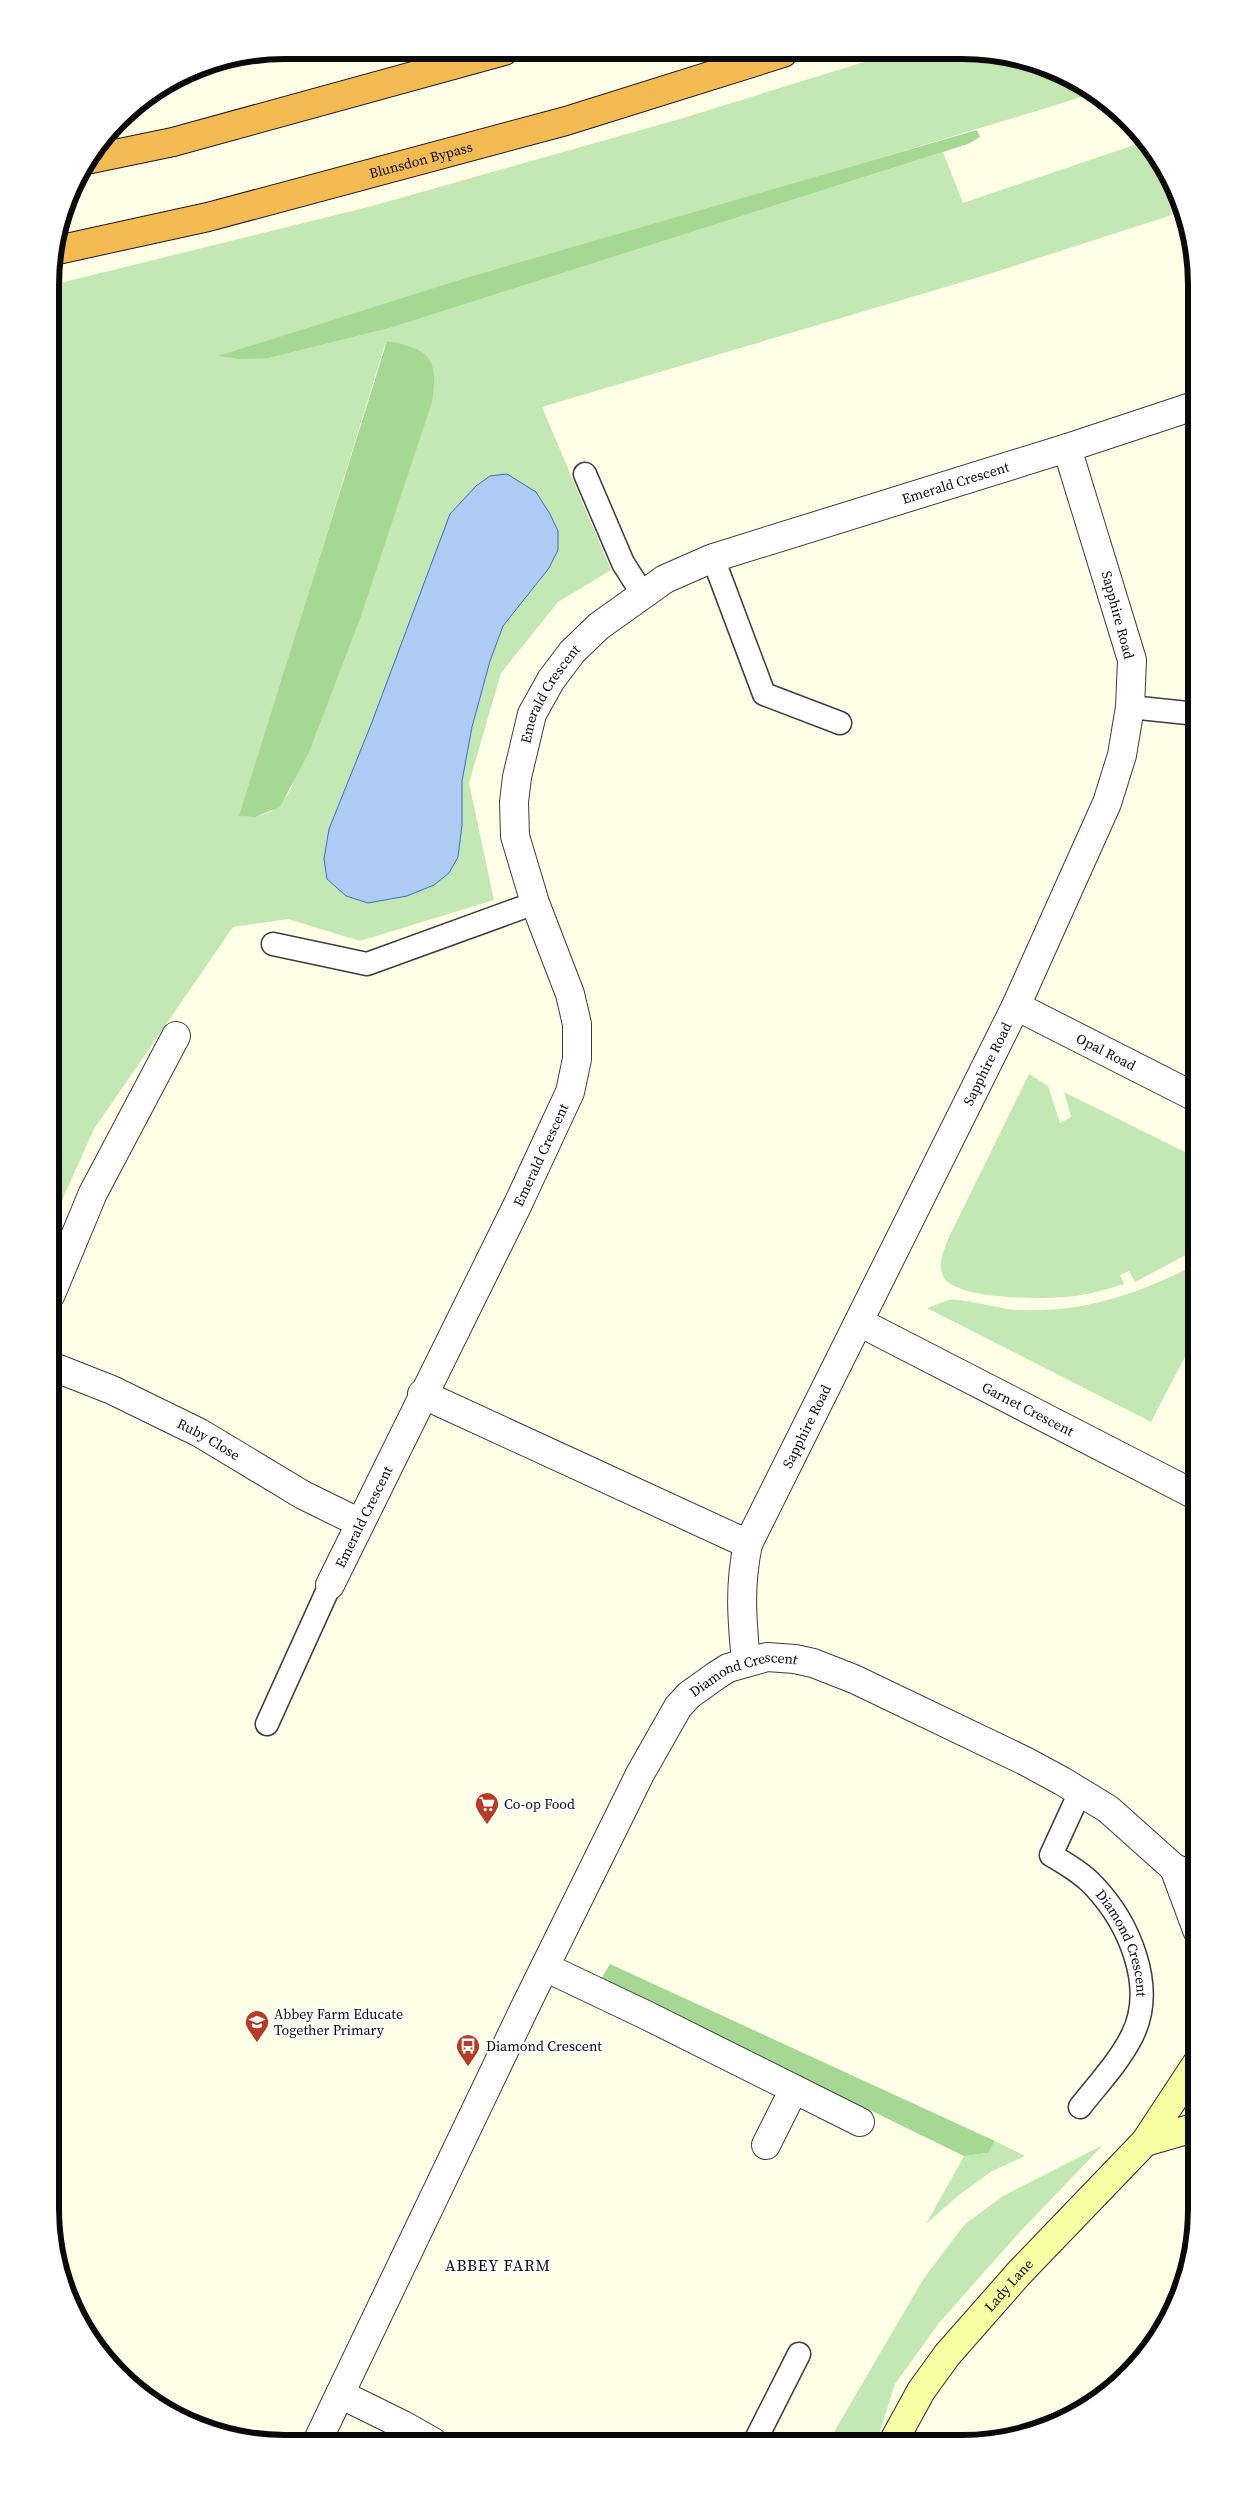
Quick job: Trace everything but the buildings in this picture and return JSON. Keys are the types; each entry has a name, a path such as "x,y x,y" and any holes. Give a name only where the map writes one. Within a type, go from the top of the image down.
{"highway":[{"path":"98,158 173,142 475,59"},
{"name":"Blunsdon Bypass","path":"62,249 208,218 556,124 764,59"}],"main road":[{"name":"Lady Lane","path":"897,2435 921,2390 964,2336 1056,2234 1145,2142 1188,2075"},
{"name":"Lady Lane","path":"1145,2142 1188,2129"}],"street":[{"name":"Emerald Crescent","path":"330,1585 422,1394 517,1206 570,1092 577,1059 577,1024 570,994 535,903 514,836 517,777 532,714 550,680 572,652 598,626 642,593 665,579 713,558 1066,448 1188,407"},
{"name":"Sapphire Road","path":"746,1662 740,1598 742,1569 748,1544 1016,1006 1106,803 1122,755 1130,707 1132,660 1066,448"},
{"name":"Opal Road","path":"1016,1006 1188,1093"},
{"path":"59,1275 93,1193 176,1036"},
{"name":"Garnet Crescent","path":"859,1322 1188,1484"},
{"name":"Ruby Close","path":"59,1369 112,1390 200,1434 303,1494 360,1523"},
{"path":"422,1394 748,1544"},
{"name":"Diamond Crescent","path":"320,2435 544,1967 640,1774 678,1707 689,1695 717,1675 746,1662 767,1656 795,1659 830,1669 1025,1761 1080,1792 1120,1818 1185,1872 1188,1888"},
{"path":"544,1967 860,2122"},
{"path":"766,2145 794,2090"},
{"path":"340,2394 421,2435"}],"lane":[{"path":"585,474 623,563 642,593"},
{"path":"713,558 764,694 840,722"},
{"path":"1130,707 1188,713"},
{"path":"273,944 367,964 535,903"},
{"path":"267,1724 330,1585"},
{"name":"Diamond Crescent","path":"1080,1792 1051,1855 1085,1877 1118,1916 1137,1963 1142,2004 1139,2017 1128,2042 1080,2107"},
{"path":"758,2435 799,2354"}],"green space":[{"path":"874,59 977,59 1006,63 1049,76 1086,96 985,127 547,255 220,356 269,358 390,328 943,152 963,203 1139,143 1165,185 1172,215 986,275 542,407 611,570 558,602 501,673 469,783 494,900 360,941 288,919 233,927 94,1129 59,1207 59,283 372,206 680,119","holes":["386,341 292,787 282,802 265,814 240,816"]},
{"path":"263,60 204,74 226,66"},
{"path":"977,130 980,137 968,144 390,328 269,358 240,359 218,356 466,278"},
{"path":"387,341 413,348 422,352 428,358 434,375 432,402 361,616 309,752 280,807 255,817 239,816"},
{"path":"1029,1074 1048,1086 1060,1123 1071,1117 1064,1092 1188,1154 1188,1254 1135,1282 1129,1271 1120,1275 1124,1284 1079,1295 1018,1298 980,1294 963,1290 950,1284 943,1276 941,1271 942,1258 948,1239"},
{"path":"1188,1268 1188,1351 1151,1422 927,1308 949,1300 1017,1310 1042,1310 1088,1305 1132,1293"},
{"path":"610,1964 995,2141 988,2153 964,2156 601,1979"},
{"path":"995,2141 1025,2156 992,2171 959,2195 926,2224 964,2156 988,2153"},
{"path":"1103,2145 1017,2235 939,2323 895,2384 879,2435 832,2435 924,2278 965,2224 1003,2196"}],"water":[{"path":"507,474 536,492 558,531 558,550 549,568 503,626 490,661 472,727 462,781 462,825 458,857 449,873 434,885 407,896 368,903 346,896 327,879 324,859 329,829 372,722 450,514 476,486 490,476"}],"place":[{"name":"Co-op Food","path":"487,1825"},
{"name":"Abbey Farm Educate Together Primary","path":"257,2043"},
{"name":"Diamond Crescent","path":"468,2067"}],"district":[{"name":"ABBEY FARM","path":"498,2265"}]}
